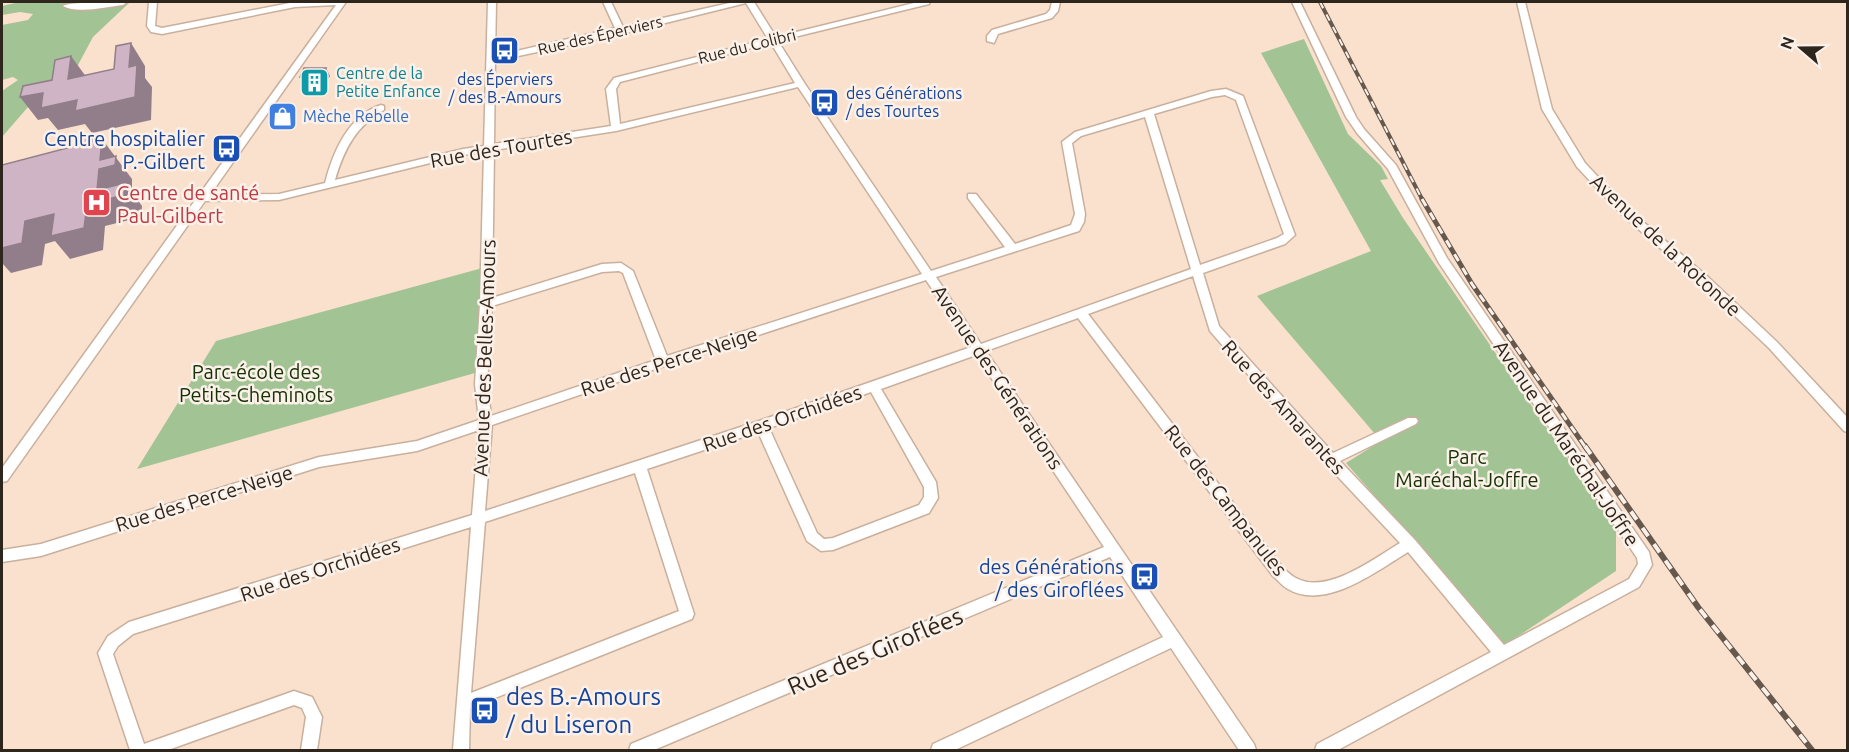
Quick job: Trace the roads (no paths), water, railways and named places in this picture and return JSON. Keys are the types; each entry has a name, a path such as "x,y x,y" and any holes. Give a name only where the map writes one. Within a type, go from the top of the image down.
{"street":[{"path":"67,6 93,7 123,2"},
{"path":"153,2 152,26 154,30 162,31 295,4 342,2"},
{"path":"2,477 342,2"},
{"name":"Avenue des Belles-Amours","path":"461,750 486,423 481,384 486,304 492,2"},
{"path":"607,2 621,31"},
{"name":"Rue des Éperviers","path":"492,59 743,2"},
{"name":"Avenue des Générations","path":"750,2 800,84 1248,750"},
{"name":"Rue du Colibri","path":"616,128 611,89 617,80 905,4 927,2"},
{"path":"991,41 991,36 995,32 1049,16 1054,11 1056,2"},
{"name":"Avenue du Maréchal-Joffre","path":"1296,2 1351,117 1398,176 1443,260 1644,556 1645,565 1634,584 1323,750"},
{"name":"Avenue de la Rotonde","path":"1521,2 1546,108 1581,165 1624,211 1704,280 1773,345 1848,427"},
{"name":"Rue des Tourtes","path":"201,198 266,199 490,147 616,128 800,84"},
{"name":"Rue des Perce-Neige","path":"2,556 41,550 319,462 417,446 663,362 1075,228 1080,214 1067,142 1078,134 1211,94 1226,93 1240,98"},
{"name":"Rue des Orchidées","path":"138,750 105,653 113,641 129,629 762,426 980,349 1197,268 1281,241 1290,235 1240,98"},
{"path":"329,185 336,157 351,131 362,119 381,108"},
{"name":"Rue des Amarantes","path":"1149,113 1214,328 1331,460 1410,544 1503,655"},
{"path":"972,196 1012,248"},
{"path":"486,304 602,268 621,267 628,271 663,362"},
{"name":"Rue des Campanules","path":"1080,312 1278,572 1290,583 1308,590 1333,587 1410,544"},
{"path":"762,426 812,537 821,545 833,544 924,509 931,498 931,486 873,386"},
{"path":"1331,460 1412,422"},
{"path":"463,704 687,614 639,466"},
{"name":"Rue des Giroflées","path":"637,750 1112,550"},
{"path":"939,750 1172,640"},
{"path":"148,750 294,698 307,702 314,717 309,750"}],"railway":[{"path":"1320,2 1423,201"},
{"path":"1422,199 1472,284 1586,448"},
{"path":"1585,446 1698,607 1812,750"}],"place":[{"name":"des Éperviers / des B.-Amours","path":"505,51"},
{"name":"Centre de la Petite Enfance","path":"315,82"},
{"name":"des Générations / des Tourtes","path":"825,102"},
{"name":"Mèche Rebelle","path":"282,116"},
{"name":"Centre hospitalier P.-Gilbert","path":"226,149"},
{"name":"Centre de santé Paul-Gilbert","path":"96,203"},
{"name":"des Générations / des Giroflées","path":"1145,577"},
{"name":"des B.-Amours / du Liseron","path":"485,710"}],"park label":[{"name":"Parc-école des Petits-Cheminots","path":"256,382"},
{"name":"Parc Maréchal-Joffre","path":"1467,468"}]}
